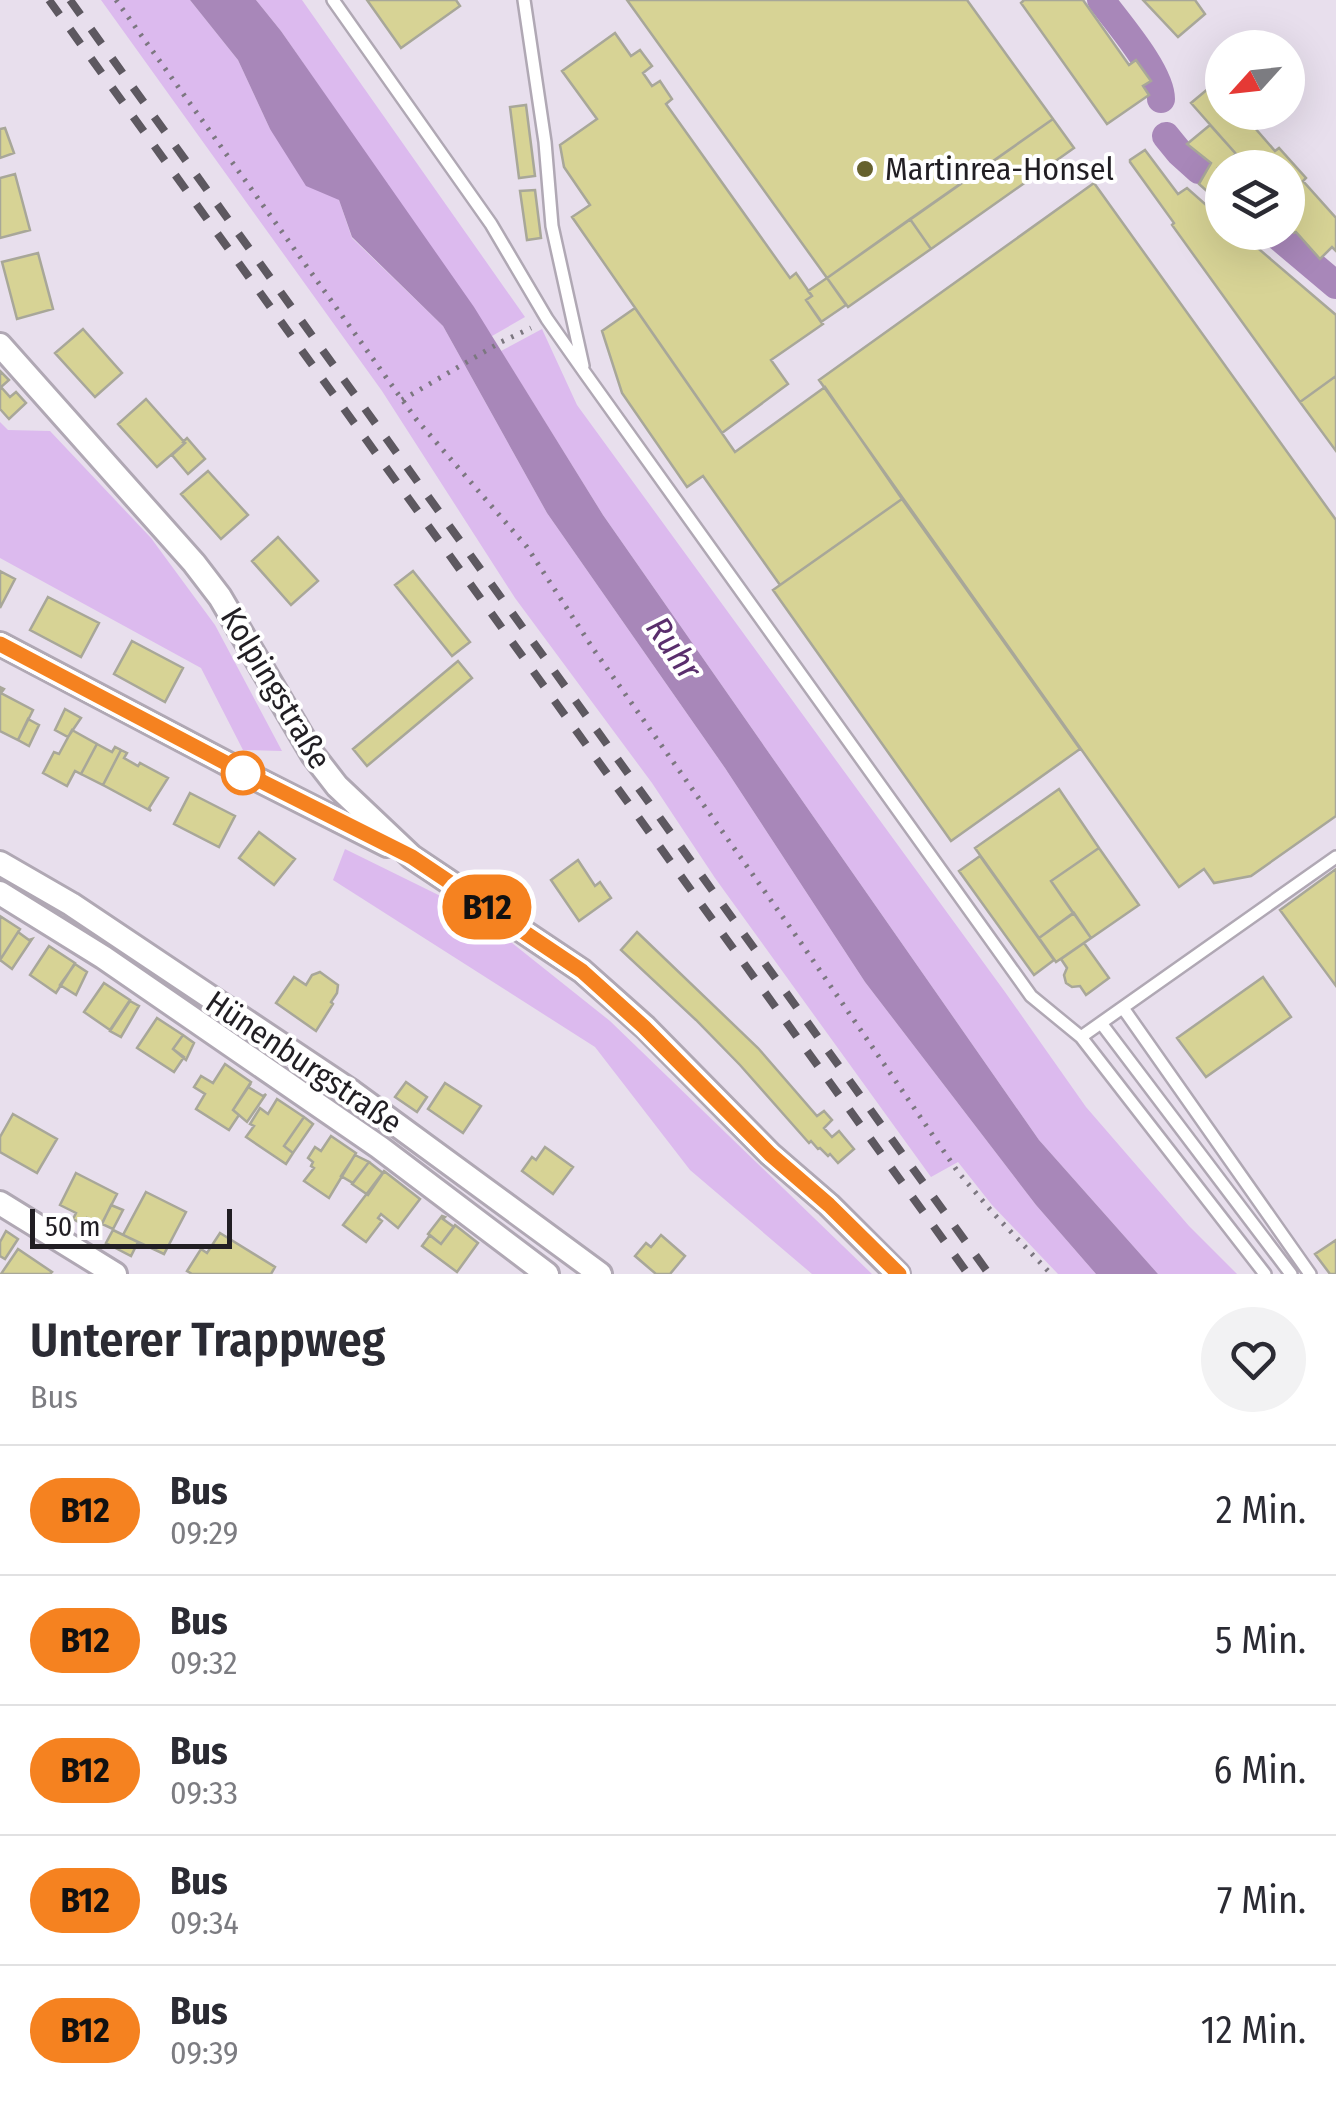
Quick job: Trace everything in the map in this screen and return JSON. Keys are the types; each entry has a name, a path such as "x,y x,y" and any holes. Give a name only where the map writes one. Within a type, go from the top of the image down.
{"street":[{"name":"Kolpingstraße","path":"0,345 194,562 220,597 313,754 337,786 412,857 582,971 898,1274"},
{"path":"0,644 412,857"},
{"name":"Hünenburgstraße","path":"0,862 71,904 352,1092 600,1274"},
{"name":"Hünenburgstraße","path":"0,893 102,957 379,1147 547,1274"},
{"path":"0,1203 116,1274"}],"lane":[{"path":"333,0 491,224 547,319 1031,996 1081,1037 1265,1274"},
{"path":"524,0 545,142 554,238 585,373"},
{"path":"1081,1037 1336,857"},
{"path":"1123,1008 1310,1274"},
{"path":"1101,1023 1291,1274"}],"path":[{"path":"116,0 402,400 526,547 958,1172 1051,1274"},
{"path":"402,400 533,328"}],"shaded area":[{"path":"101,0 190,0 238,60 270,129 339,200 352,238 443,326 547,513 725,768 865,982 1036,1205 1096,1274 1058,1274 992,1205 958,1162 931,1177 715,878 652,783 515,598 382,391"},
{"path":"256,0 302,0 525,317 492,336"},
{"path":"542,329 577,405 1086,1107 1189,1226 1237,1274 1158,1274 1039,1140 603,515 501,351"},
{"path":"0,422 8,430 50,431 151,538 215,625 282,751 243,750 201,668 0,558"},
{"path":"345,849 473,912 610,1021 872,1274 812,1274 690,1170 595,1047 333,880"}],"water":[{"name":"Ruhr","path":"190,0 256,0 281,31 474,307 603,515 1039,1140 1158,1274 1096,1274 1036,1205 865,982 725,768 547,513 443,326 352,237 339,200 306,186 270,129 238,60"}],"building":[{"path":"367,0 456,0 460,6 401,48"},
{"name":"Martinrea-Honsel","path":"627,0 967,0 1053,119 827,278"},
{"path":"1083,0 1129,65 1136,60 1151,81 1143,86 1149,95 1107,124 1021,3"},
{"path":"1143,0 1195,0 1205,14 1178,37"},
{"path":"615,33 631,56 640,50 652,66 643,73 652,86 660,81 672,99 666,104 790,278 796,273 812,296 806,300 823,324 771,360 788,384 722,433 572,217 590,205 564,167 560,145 597,119 562,71"},
{"path":"1205,91 1205,119 1191,103"},
{"path":"526,105 535,176 519,178 510,107"},
{"path":"1053,119 1074,148 931,249 910,219"},
{"path":"5,128 14,153 0,158 0,129"},
{"path":"1205,129 1214,130 1232,150 1205,150 1205,158 1187,144"},
{"path":"1215,130 1257,130 1274,150 1232,150"},
{"path":"1145,150 1178,194 1187,188 1205,204 1205,250 1260,250 1336,315 1336,376 1300,402 1130,160"},
{"path":"15,174 30,230 0,238 0,178"},
{"path":"1094,183 1336,520 1336,816 1251,876 1214,883 1204,869 1179,887 819,380"},
{"path":"1305,183 1336,218 1336,251 1332,247 1320,259 1305,242"},
{"path":"535,190 541,238 527,240 520,191"},
{"path":"910,219 931,249 848,307 827,278"},
{"path":"38,253 53,309 17,319 2,262"},
{"path":"827,278 846,305 821,322 806,300 812,296 808,291"},
{"path":"635,308 735,452 825,387 902,499 780,585 703,476 687,487 622,393 602,331"},
{"path":"83,329 122,373 95,397 55,353"},
{"path":"0,371 9,380 1,387 10,397 16,392 26,403 9,419 0,409"},
{"path":"1336,376 1336,451 1300,402"},
{"path":"146,399 185,443 157,467 118,424"},
{"path":"187,438 205,459 188,474 172,455"},
{"path":"208,471 248,515 221,539 181,494"},
{"path":"902,499 1080,749 951,841 773,590"},
{"path":"278,537 318,581 291,605 252,561"},
{"path":"0,571 15,579 0,608"},
{"path":"413,571 470,642 452,656 395,585"},
{"path":"48,597 99,623 81,657 30,630"},
{"path":"132,641 183,668 165,702 114,674"},
{"path":"458,661 472,678 367,766 353,749"},
{"path":"0,687 4,689 1,693 33,710 18,740 0,731"},
{"path":"65,709 81,718 68,737 55,730"},
{"path":"28,719 39,725 29,746 18,740"},
{"path":"72,730 97,744 81,774 75,771 67,786 43,773"},
{"path":"97,744 112,752 115,747 121,750 103,785 81,774"},
{"path":"121,750 127,753 124,758 168,778 149,808 151,811 103,785"},
{"path":"1059,789 1099,848 1051,881 1073,913 1039,938 975,848"},
{"path":"190,793 235,816 219,847 174,824"},
{"path":"259,832 295,859 274,885 239,858"},
{"path":"1099,848 1139,905 1084,943 1091,938 1051,881"},
{"path":"980,856 1054,960 1034,975 959,871"},
{"path":"578,860 595,886 600,882 611,898 579,921 551,880"},
{"path":"1336,869 1336,986 1280,910"},
{"path":"1074,913 1091,938 1056,962 1039,938"},
{"path":"0,916 20,929 0,960"},
{"path":"18,932 32,939 12,969 0,960"},
{"path":"637,932 758,1048 817,1116 824,1111 832,1120 824,1128 832,1137 839,1131 854,1149 838,1163 809,1143 740,1065 621,950"},
{"path":"1084,943 1109,978 1086,995 1080,986 1066,983 1067,968 1061,959"},
{"path":"49,946 75,963 56,993 30,975"},
{"path":"75,964 87,972 76,995 60,985"},
{"path":"320,972 338,985 333,1004 316,1031 276,1003 294,977 306,985 312,975"},
{"path":"1263,977 1291,1017 1206,1077 1177,1038"},
{"path":"104,983 130,1000 110,1030 84,1012"},
{"path":"130,1001 139,1006 121,1037 110,1031"},
{"path":"157,1018 183,1035 173,1049 184,1057 174,1072 137,1048"},
{"path":"183,1035 194,1043 186,1060 173,1049"},
{"path":"225,1064 251,1082 233,1110 239,1115 229,1130 196,1109 205,1094 194,1087 201,1076 213,1083"},
{"path":"406,1082 427,1097 417,1112 395,1097"},
{"path":"445,1083 481,1106 463,1133 428,1109"},
{"path":"248,1087 266,1094 247,1122 233,1110"},
{"path":"277,1099 304,1117 284,1146 293,1153 286,1164 246,1137 260,1108 268,1114"},
{"path":"13,1114 57,1139 37,1173 0,1152 0,1137"},
{"path":"304,1117 313,1124 293,1153 284,1146"},
{"path":"331,1136 356,1153 329,1198 304,1181 314,1168 308,1158 315,1147 321,1151"},
{"path":"545,1147 573,1167 553,1194 522,1171"},
{"path":"355,1155 369,1162 353,1183 341,1176"},
{"path":"369,1162 383,1173 368,1195 352,1184"},
{"path":"384,1171 420,1199 398,1228 381,1214 378,1218 382,1221 366,1242 343,1225"},
{"path":"76,1173 117,1194 101,1225 87,1218 84,1225 73,1219 76,1213 60,1205"},
{"path":"146,1192 186,1212 164,1254 123,1235"},
{"path":"111,1205 123,1210 113,1229 102,1224"},
{"path":"442,1216 454,1227 441,1244 428,1234"},
{"path":"455,1225 478,1243 457,1272 422,1246 430,1235 441,1244"},
{"path":"113,1230 138,1242 131,1256 106,1243"},
{"path":"6,1231 18,1239 5,1259 0,1256 0,1242"},
{"path":"220,1233 275,1267 271,1274 187,1271 201,1249 207,1253"},
{"path":"661,1235 685,1256 670,1274 656,1274 635,1256 646,1243 651,1247"},
{"path":"1336,1240 1336,1274 1330,1274 1315,1254"},
{"path":"18,1249 52,1272 1,1274"}],"waterway":[{"path":"1101,0 1154,75 1161,99"},
{"path":"1166,136 1199,170"},
{"path":"1294,250 1336,285"}],"railway":[{"path":"49,0 968,1274"},
{"path":"70,0 989,1274"}],"bus line":[{"name":"B12","path":"0,644 412,857 582,971 899,1274"}],"place":[{"name":"Martinrea-Honsel","path":"865,169"}]}
